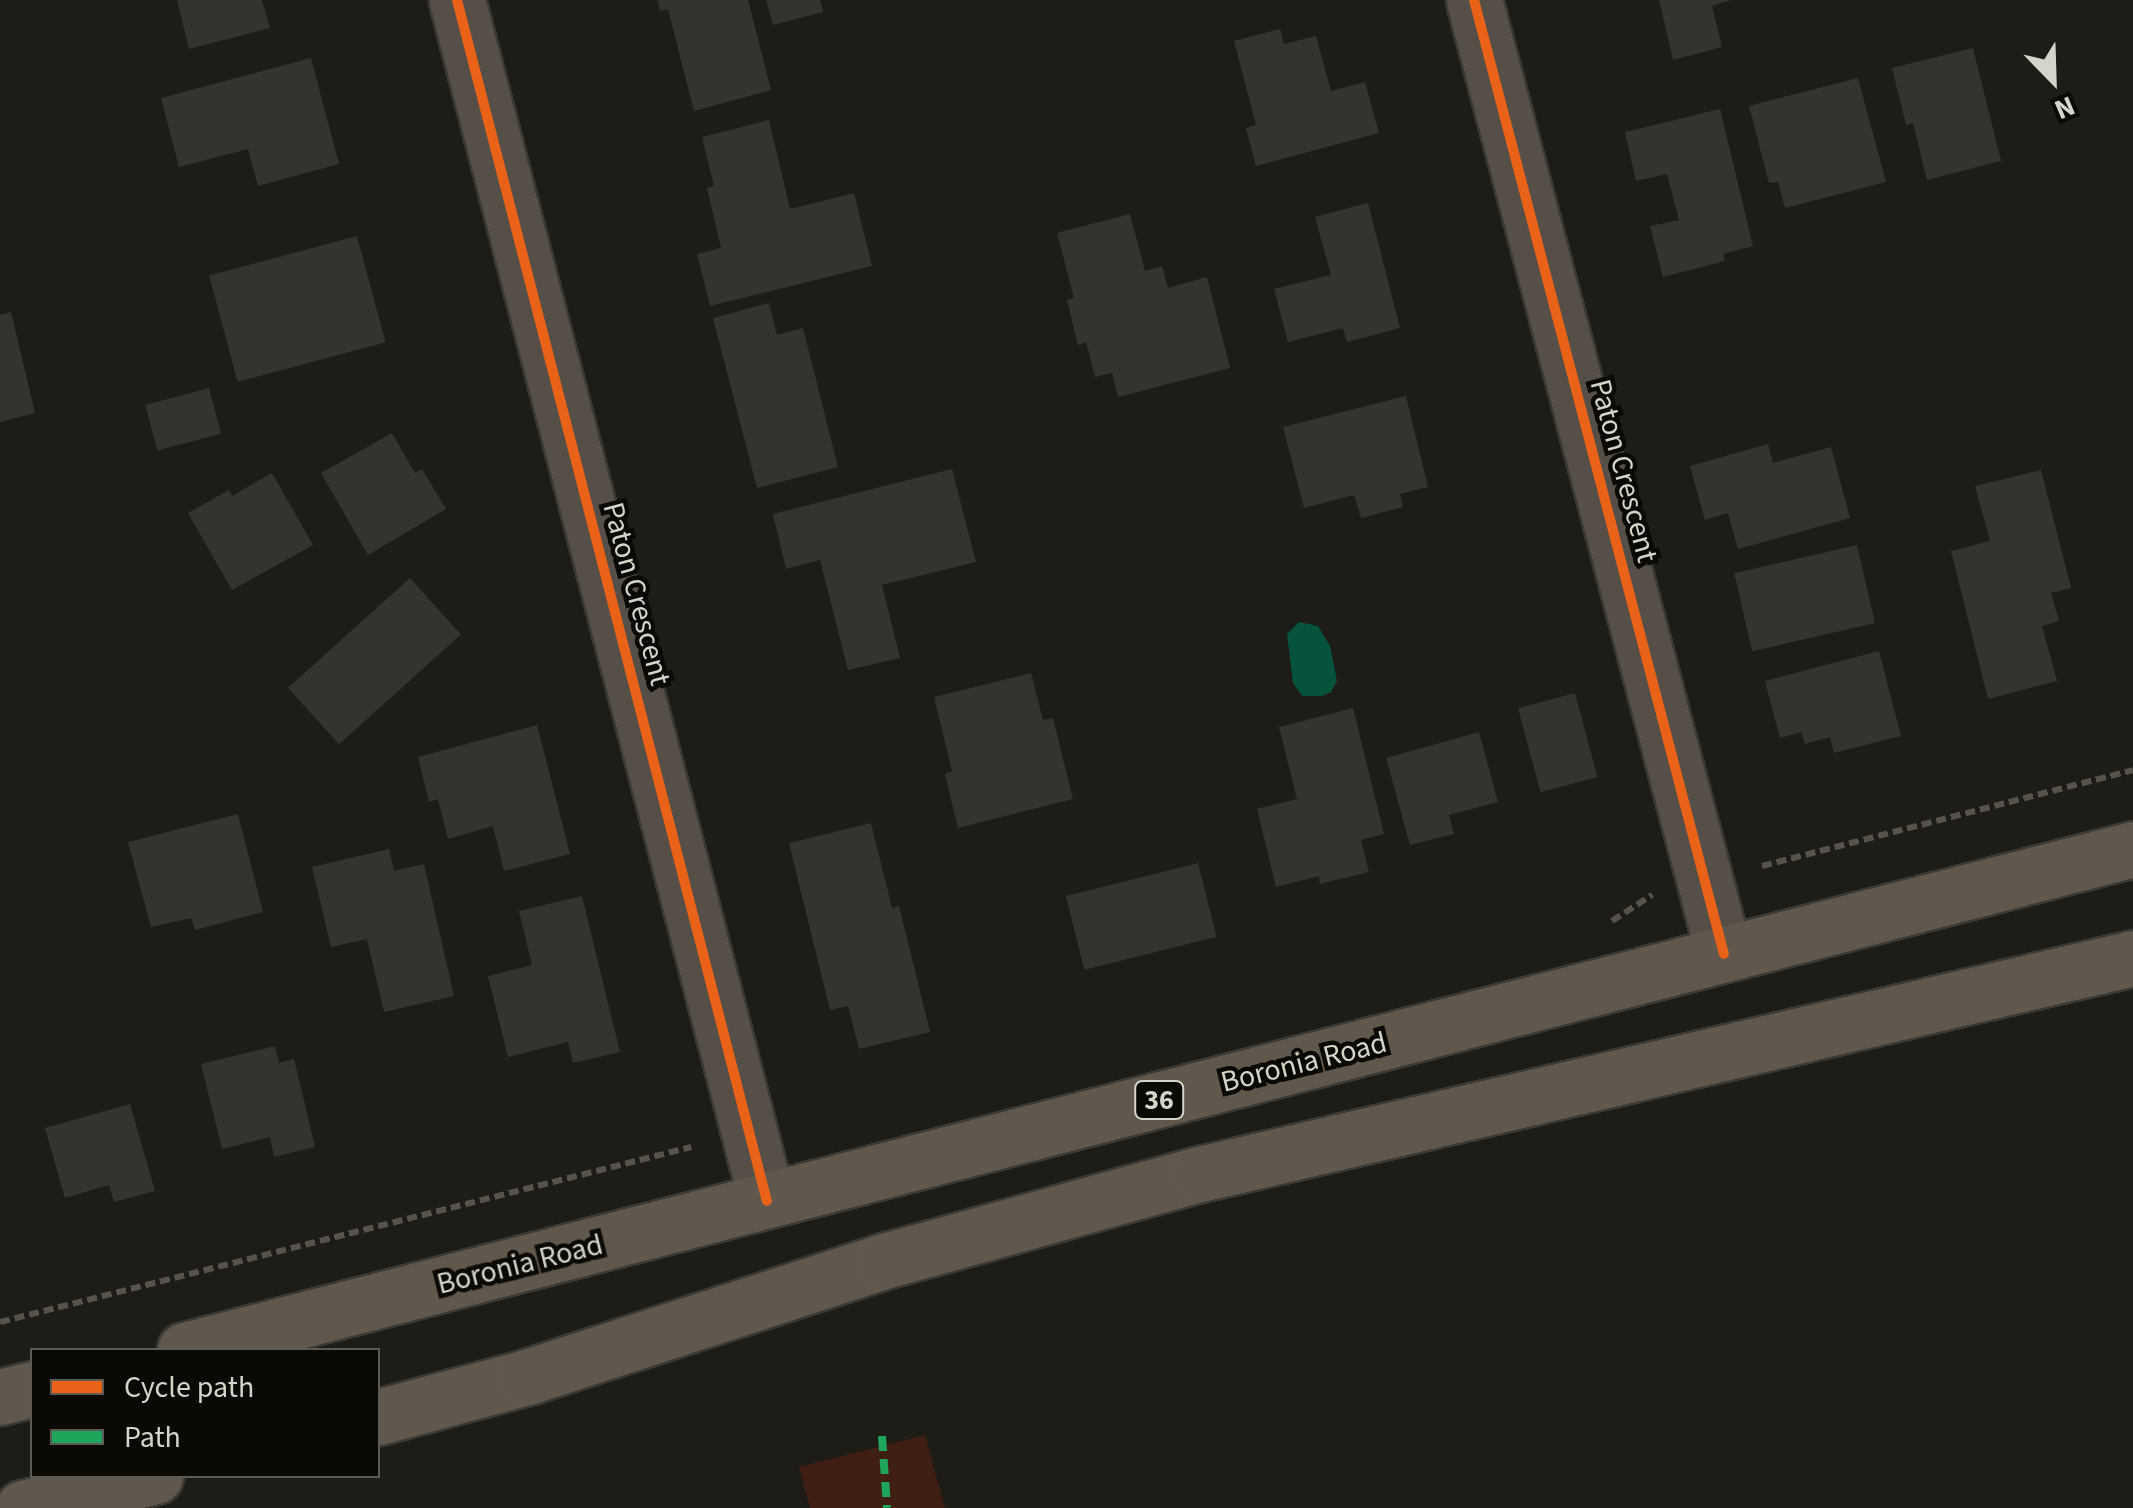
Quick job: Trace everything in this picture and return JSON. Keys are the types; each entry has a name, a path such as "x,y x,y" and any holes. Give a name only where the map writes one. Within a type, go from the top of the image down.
{"main road":[{"name":"Boronia Road","path":"193,1348 2133,848"},
{"path":"380,1415 544,1372 884,1261 1200,1174 2133,958"},
{"path":"0,1397 30,1390"},
{"path":"23,1508 147,1478"}],"street":[{"name":"Paton Crescent","path":"457,0 767,1201"},
{"name":"Paton Crescent","path":"1474,0 1724,954"}],"path":[{"path":"1756,868 2133,770"},
{"path":"0,1322 690,1147"}],"shaded area":[{"path":"1299,622 1318,626 1330,646 1337,681 1331,692 1322,696 1302,696 1293,683 1287,634"},
{"path":"925,1435 945,1508 810,1508 799,1467"}],"building":[{"path":"177,0 262,0 270,28 189,49"},
{"path":"658,0 748,0 771,90 694,111 668,9 660,11"},
{"path":"766,0 820,0 823,12 773,25"},
{"path":"1659,0 1731,0 1712,6 1722,47 1673,60"},
{"path":"1280,29 1284,44 1316,36 1331,91 1365,82 1379,133 1256,166 1246,128 1256,125 1234,41"},
{"path":"1973,48 2001,161 1927,180 1913,123 1906,125 1892,68"},
{"path":"311,58 339,164 258,186 248,149 179,167 161,98"},
{"path":"1858,78 1886,182 1785,208 1778,182 1769,183 1749,106"},
{"path":"1720,109 1753,246 1723,254 1725,261 1663,277 1650,226 1679,220 1667,174 1636,181 1625,132"},
{"path":"769,120 790,209 854,193 872,266 710,306 697,254 721,248 707,188 714,186 702,137"},
{"path":"1368,203 1400,328 1347,342 1343,328 1288,342 1274,289 1331,275 1315,217"},
{"path":"1130,214 1145,271 1162,266 1168,288 1207,277 1230,368 1118,397 1112,373 1095,377 1086,342 1078,345 1067,300 1074,298 1057,233"},
{"path":"357,236 385,342 238,382 209,276"},
{"path":"769,303 777,335 803,328 838,467 757,488 713,318"},
{"path":"11,312 35,413 0,422 0,315"},
{"path":"209,388 221,433 157,450 145,405"},
{"path":"1406,396 1428,487 1400,494 1403,507 1361,518 1354,495 1304,508 1283,427"},
{"path":"392,433 415,473 422,469 446,509 368,555 321,473"},
{"path":"1768,444 1773,463 1831,447 1850,518 1738,549 1728,513 1705,520 1690,466"},
{"path":"952,469 976,562 882,585 900,658 848,670 820,560 786,569 773,514"},
{"path":"2041,470 2071,588 2051,593 2059,621 2042,626 2057,681 1988,699 1951,551 1990,541 1975,486"},
{"path":"272,473 313,545 232,590 188,513 229,490 232,496"},
{"path":"1857,545 1875,623 1752,651 1734,573"},
{"path":"410,578 461,634 339,744 288,688"},
{"path":"1879,651 1901,736 1834,753 1830,737 1805,744 1801,732 1780,738 1765,681"},
{"path":"1031,673 1043,720 1053,718 1073,799 958,828 945,774 952,771 934,697"},
{"path":"1575,693 1598,777 1541,792 1518,708"},
{"path":"1353,708 1384,834 1361,840 1369,872 1320,884 1319,876 1276,887 1257,809 1297,799 1279,727"},
{"path":"537,725 570,854 504,871 493,826 448,839 438,799 429,802 418,757"},
{"path":"1479,732 1498,802 1449,815 1454,834 1410,845 1386,758"},
{"path":"238,814 263,912 195,930 191,918 151,927 128,842"},
{"path":"871,823 892,908 899,906 930,1032 859,1049 848,1006 830,1010 789,843"},
{"path":"389,849 394,871 424,864 454,996 384,1012 367,939 331,947 312,867"},
{"path":"1198,863 1216,937 1084,970 1066,896"},
{"path":"582,896 620,1052 573,1063 568,1042 508,1057 488,976 532,965 519,911"},
{"path":"275,1046 279,1063 294,1059 315,1147 274,1157 270,1137 222,1149 201,1064"},
{"path":"130,1104 155,1191 114,1202 109,1185 65,1198 45,1128"}],"marked path":[{"path":"882,1436 887,1508"}],"cycle path":[{"path":"457,0 767,1201"},
{"path":"1474,0 1724,954"}]}
